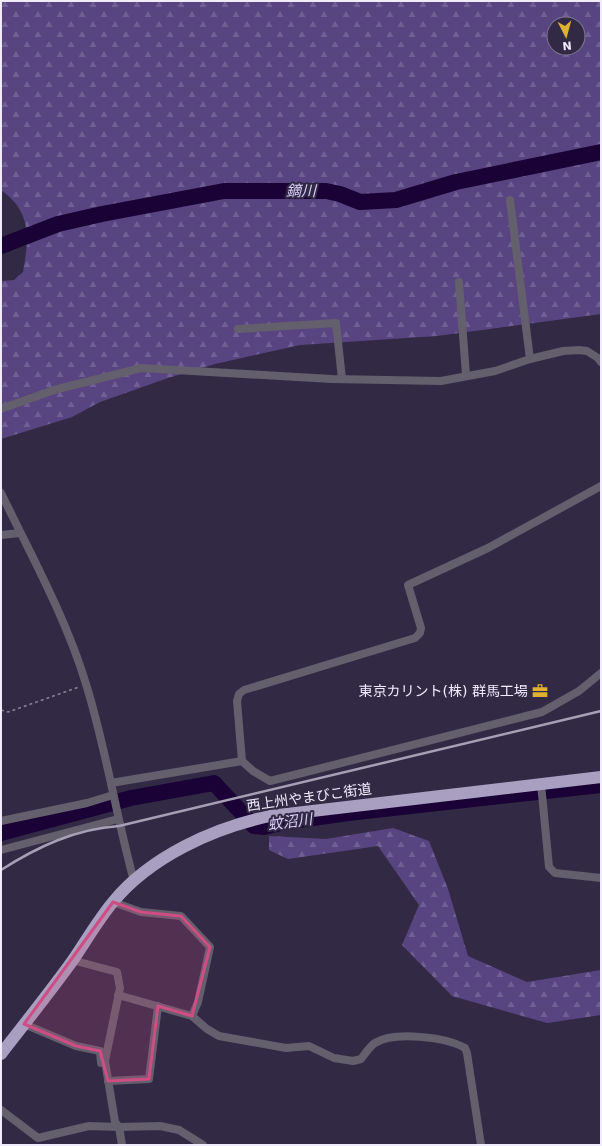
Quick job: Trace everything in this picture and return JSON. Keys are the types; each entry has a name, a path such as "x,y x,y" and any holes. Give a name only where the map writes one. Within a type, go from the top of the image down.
{"highway":[{"name":"西上州やまびこ街道","path":"1,1054 72,960 113,902 134,881 169,855 196,840 239,822 270,816 541,786 601,777"}],"street":[{"path":"510,200 530,359"},
{"path":"459,282 466,375"},
{"path":"238,329 336,323 342,379"},
{"path":"1,409 54,390 141,368 342,379 441,381 466,375 495,371 530,359 563,351 579,350 593,354 601,362"},
{"path":"601,486 488,548 408,585 421,628 420,633 415,638 244,690 239,694 237,701 242,761 253,771 270,781 542,712 579,691 601,673"},
{"path":"1,493 75,651 86,684 134,881"},
{"path":"1,535 20,533"},
{"path":"111,783 242,761"},
{"path":"541,786 550,867 555,874 601,878"},
{"path":"1,821 87,803 113,795"},
{"path":"1,850 118,819"},
{"path":"113,902 141,912 181,916 210,947 198,1002 192,1016"},
{"path":"72,960 117,972 120,988 105,1064 115,1122 119,1128 122,1145"},
{"path":"118,995 192,1016 207,1029 219,1036 286,1048 309,1046 334,1058 353,1060 361,1059 375,1043 384,1039 429,1037 458,1044 465,1048 481,1145"},
{"path":"108,1081 149,1079 158,1006"},
{"path":"24,1024 76,1046 100,1051 101,1063 105,1064"},
{"path":"1,1110 38,1138 89,1126 119,1128 160,1126 180,1130 203,1145"}],"path":[{"path":"1,710 8,712 86,684"}],"highlighted area":[{"path":"113,902 141,912 181,916 210,947 192,1016 158,1006 149,1079 108,1081 100,1051 76,1046 24,1024"}],"green space":[{"path":"1,1 601,1 601,314 437,336 300,345 215,364 168,378 100,402 72,417 1,439 1,281 14,280 23,272 27,237 23,217 11,198 1,190"},
{"path":"393,828 429,841 448,889 468,956 527,982 601,970 601,1015 547,1023 452,996 402,945 419,905 378,846 288,859 269,850 269,836 326,839"}],"water":[{"path":"19,240 1,251 1,243"}],"waterway":[{"name":"鏑川","path":"1,246 58,224 102,214 224,191 326,191 340,194 360,202 396,200 456,182 601,152"},
{"name":"蚊沼川","path":"1,833 131,798 214,783 254,826 264,827 285,822 348,813 601,785"}],"railway":[{"path":"1,870 28,854 57,840 87,831 119,826 601,711"}],"place":[{"name":"東京カリント(株) 群馬工場","path":"540,691"}]}
